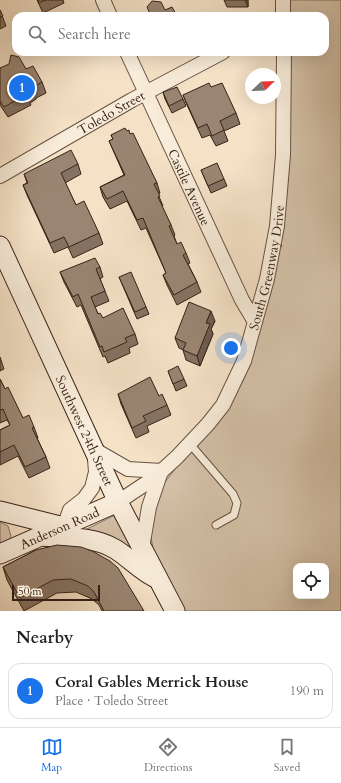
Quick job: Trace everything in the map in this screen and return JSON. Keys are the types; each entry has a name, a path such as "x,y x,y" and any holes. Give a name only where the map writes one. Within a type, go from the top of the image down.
{"street":[{"path":"103,0 108,12"},
{"path":"283,0 283,12"},
{"name":"Castile Avenue","path":"129,56 242,300 255,322"},
{"name":"Toledo Street","path":"0,176 146,93 215,56"},
{"name":"South Greenway Drive","path":"118,502 143,487 162,471 190,444 216,415 229,395 244,361 271,264 280,202 284,122 284,56"},
{"name":"Southwest 24th Street","path":"0,246 118,502 175,611"},
{"path":"0,511 64,527 70,510 88,494 95,480 95,450 128,469 162,471 147,516 142,548"},
{"name":"Anderson Road","path":"7,551 118,502"},
{"path":"41,536 82,539 102,543 114,548 146,574 159,580"},
{"path":"0,563 7,551"}],"lane":[{"path":"190,444 233,494 237,504 234,515 216,525"}],"shaded area":[{"path":"288,0 341,0 341,611 183,611 154,557 150,529 162,486 181,461 227,408 243,381 254,351 276,264 289,56 329,56 329,12 288,12"},
{"path":"115,515 140,562 79,533"},
{"path":"0,522 8,526 11,536 8,542 0,546"}],"building":[{"path":"38,0 46,0 39,3"},
{"path":"152,1 161,2 165,10 172,7 175,12 149,12 147,7"},
{"path":"0,10 3,16 0,17"},
{"path":"11,55 19,57 26,69 33,66 42,82 32,88 33,89 26,93 27,94 4,107 0,101 0,68 9,64"},
{"path":"209,83 211,87 222,83 236,113 220,121 224,130 212,136 207,124 198,128 183,95"},
{"path":"177,87 183,99 169,106 163,92"},
{"path":"125,128 127,131 129,130 130,134 133,133 157,183 154,184 160,196 158,197 171,225 169,226 177,244 181,242 186,253 183,255 197,282 174,295 163,275 166,273 143,218 137,220 123,191 107,199 100,187 125,175 109,141 113,139 111,135"},
{"path":"71,150 78,164 61,173 76,205 84,201 99,233 69,247 64,237 50,243 23,185 28,183 24,174"},
{"path":"217,163 224,179 208,186 201,170"},
{"path":"95,258 100,267 96,269 105,291 91,297 98,314 100,313 103,318 123,308 135,334 125,338 127,342 104,352 102,346 100,347 78,294 73,297 60,272"},
{"path":"131,272 146,307 135,312 119,277"},
{"path":"189,302 211,311 206,323 210,324 197,356 183,350 186,343 175,338"},
{"path":"178,366 184,379 173,384 168,371"},
{"path":"150,377 159,396 162,394 167,405 143,416 146,421 132,428 118,394"},
{"path":"0,379 5,389 8,387 23,418 29,415 34,427 32,428 46,457 25,467 14,445 0,452 0,430 10,425 3,409 0,410"},
{"path":"57,545 81,547 110,561 118,568 144,611 104,611 94,592 88,586 71,579 53,580 20,598 3,567 36,550"}],"place":[{"name":"Coral Gables Merrick House","path":"22,88"}]}
